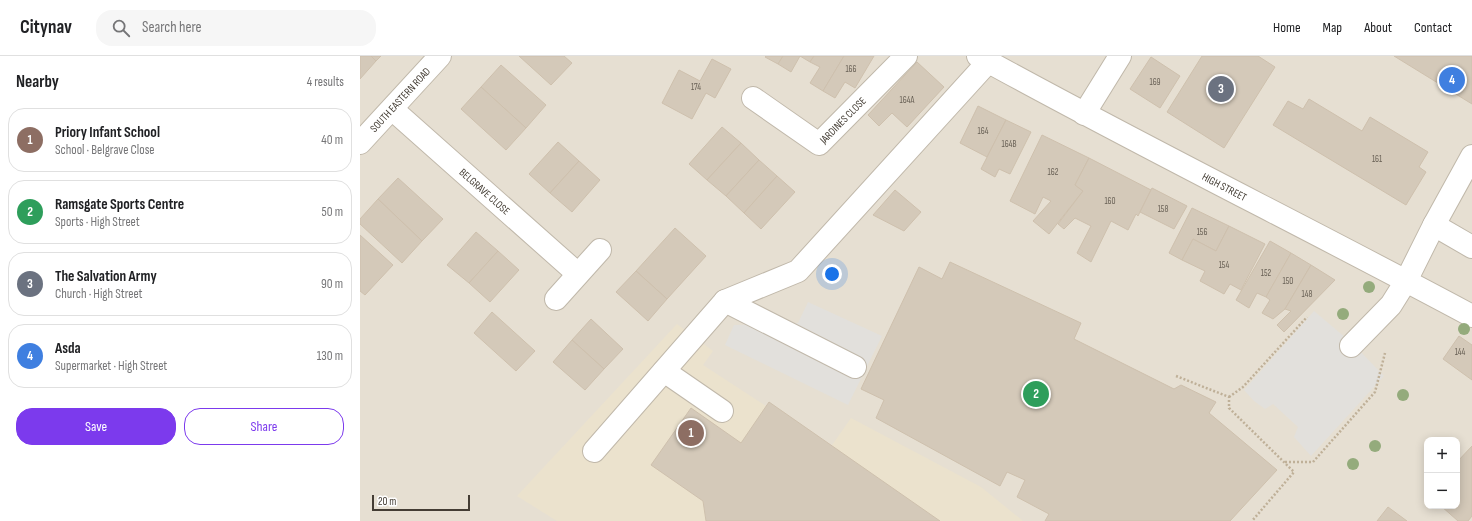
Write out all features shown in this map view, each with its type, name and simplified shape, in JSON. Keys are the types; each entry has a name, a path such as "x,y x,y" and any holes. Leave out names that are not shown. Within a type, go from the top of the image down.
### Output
{"street":[{"name":"SOUTH EASTERN ROAD","path":"360,143 440,56"},
{"name":"JARDINES CLOSE","path":"753,98 819,144 906,56"},
{"path":"1084,114 1120,56"},
{"path":"594,451 725,301 798,271 983,59"},
{"name":"HIGH STREET","path":"983,59 1084,114 1406,280 1472,316"},
{"name":"BELGRAVE CLOSE","path":"392,109 578,274"},
{"path":"1350,346 1391,305 1406,280 1472,156"},
{"path":"1434,225 1472,247"},
{"path":"556,299 600,250"},
{"path":"725,301 855,367"},
{"path":"664,371 722,411"}],"path":[{"path":"1229,397 1243,387 1307,317"},
{"path":"1285,462 1313,462 1375,392 1386,348"},
{"path":"1176,376 1229,397"},
{"path":"1229,397 1229,408 1294,472 1252,521"}],"shaded area":[{"path":"360,56 1472,56 1472,521 360,521"},
{"path":"808,302 882,336 848,405 725,345 734,325 798,323"},
{"path":"1314,311 1353,344 1384,376 1311,456 1294,437 1298,427 1273,404 1265,409 1254,401 1244,390"},
{"path":"677,324 713,351 703,365 830,448 851,418 981,487 1023,521 557,521 517,496"}],"building":[{"path":"360,56 371,56 376,61 360,79"},
{"path":"371,56 381,56 376,61"},
{"path":"519,56 564,56 572,63 551,85"},
{"path":"783,56 778,64 765,57"},
{"path":"783,56 800,56 791,72 778,64"},
{"path":"800,56 814,56 810,62"},
{"path":"814,56 844,56 823,91 810,83 820,67 810,62"},
{"path":"844,56 874,56 855,88 845,82 835,98 823,91"},
{"path":"1202,56 1258,56 1275,67 1224,148 1167,112"},
{"path":"1394,56 1472,56 1472,104"},
{"path":"1151,57 1180,76 1160,108 1130,89"},
{"path":"712,59 731,69 715,98 706,93 692,119 662,103 679,70 700,81"},
{"path":"917,62 944,87 907,127 892,113 879,126 868,115"},
{"path":"501,65 546,105 526,128 481,87"},
{"path":"481,87 526,128 506,150 461,109"},
{"path":"1309,99 1362,131 1370,117 1428,152 1419,167 1426,172 1406,205 1273,125 1288,101 1303,109"},
{"path":"978,106 1006,120 987,157 960,143"},
{"path":"1006,120 1031,132 1010,174 999,169 995,177 981,169"},
{"path":"722,127 741,143 707,180 689,164"},
{"path":"1042,135 1089,158 1075,185 1083,191 1049,234 1033,221 1051,201 1043,197 1035,214 1010,201"},
{"path":"558,142 579,161 550,193 529,174"},
{"path":"741,143 759,160 726,196 707,180"},
{"path":"1089,158 1151,190 1138,216 1136,214 1128,230 1111,221 1091,262 1077,253 1091,226 1075,218 1064,229 1058,224 1083,191 1075,185"},
{"path":"759,160 777,176 744,213 726,196"},
{"path":"579,161 600,180 572,212 550,193"},
{"path":"777,176 795,192 761,229 744,213"},
{"path":"398,178 443,219 422,241 378,199"},
{"path":"1152,188 1187,206 1174,229 1140,212"},
{"path":"895,190 921,212 904,231 873,215"},
{"path":"378,199 422,241 402,263 360,224 360,219"},
{"path":"1192,208 1229,226 1216,251 1193,239 1182,260 1169,253"},
{"path":"1229,226 1265,244 1241,290 1230,284 1224,294 1200,281 1205,271 1182,260 1193,239 1216,251"},
{"path":"675,228 706,256 667,299 636,271"},
{"path":"476,232 498,251 469,283 447,265"},
{"path":"360,235 393,265 365,295 360,291"},
{"path":"1270,241 1291,253 1266,297 1257,293 1249,308 1236,300"},
{"path":"498,251 519,270 490,302 469,283"},
{"path":"1291,253 1311,265 1285,309 1273,319 1262,313 1270,300 1266,297"},
{"path":"950,262 1081,323 1074,339 1174,389 1181,385 1216,402 1209,413 1277,470 1230,521 1045,521 1049,514 1017,497 1025,480 1007,472 1000,486 876,418 884,400 861,389 919,267 942,279"},
{"path":"1311,265 1335,280 1284,332 1277,325 1291,311 1285,309"},
{"path":"636,271 667,299 648,321 616,292"},
{"path":"492,312 535,351 516,371 474,333"},
{"path":"591,319 623,349 604,369 572,340"},
{"path":"1459,336 1472,345 1472,380 1443,359"},
{"path":"572,340 604,369 585,390 553,362"},
{"path":"769,402 940,521 706,521 703,501 651,465 691,408 741,443"},
{"path":"1472,446 1472,516 1468,521 1458,521 1444,509 1460,509 1460,459"},
{"path":"1388,507 1407,521 1377,521"}],"place":[{"name":"Asda","path":"1452,80"},
{"name":"The Salvation Army","path":"1221,89"},
{"name":"Ramsgate Sports Centre","path":"1036,394"},
{"name":"Priory Infant School","path":"691,433"}]}
